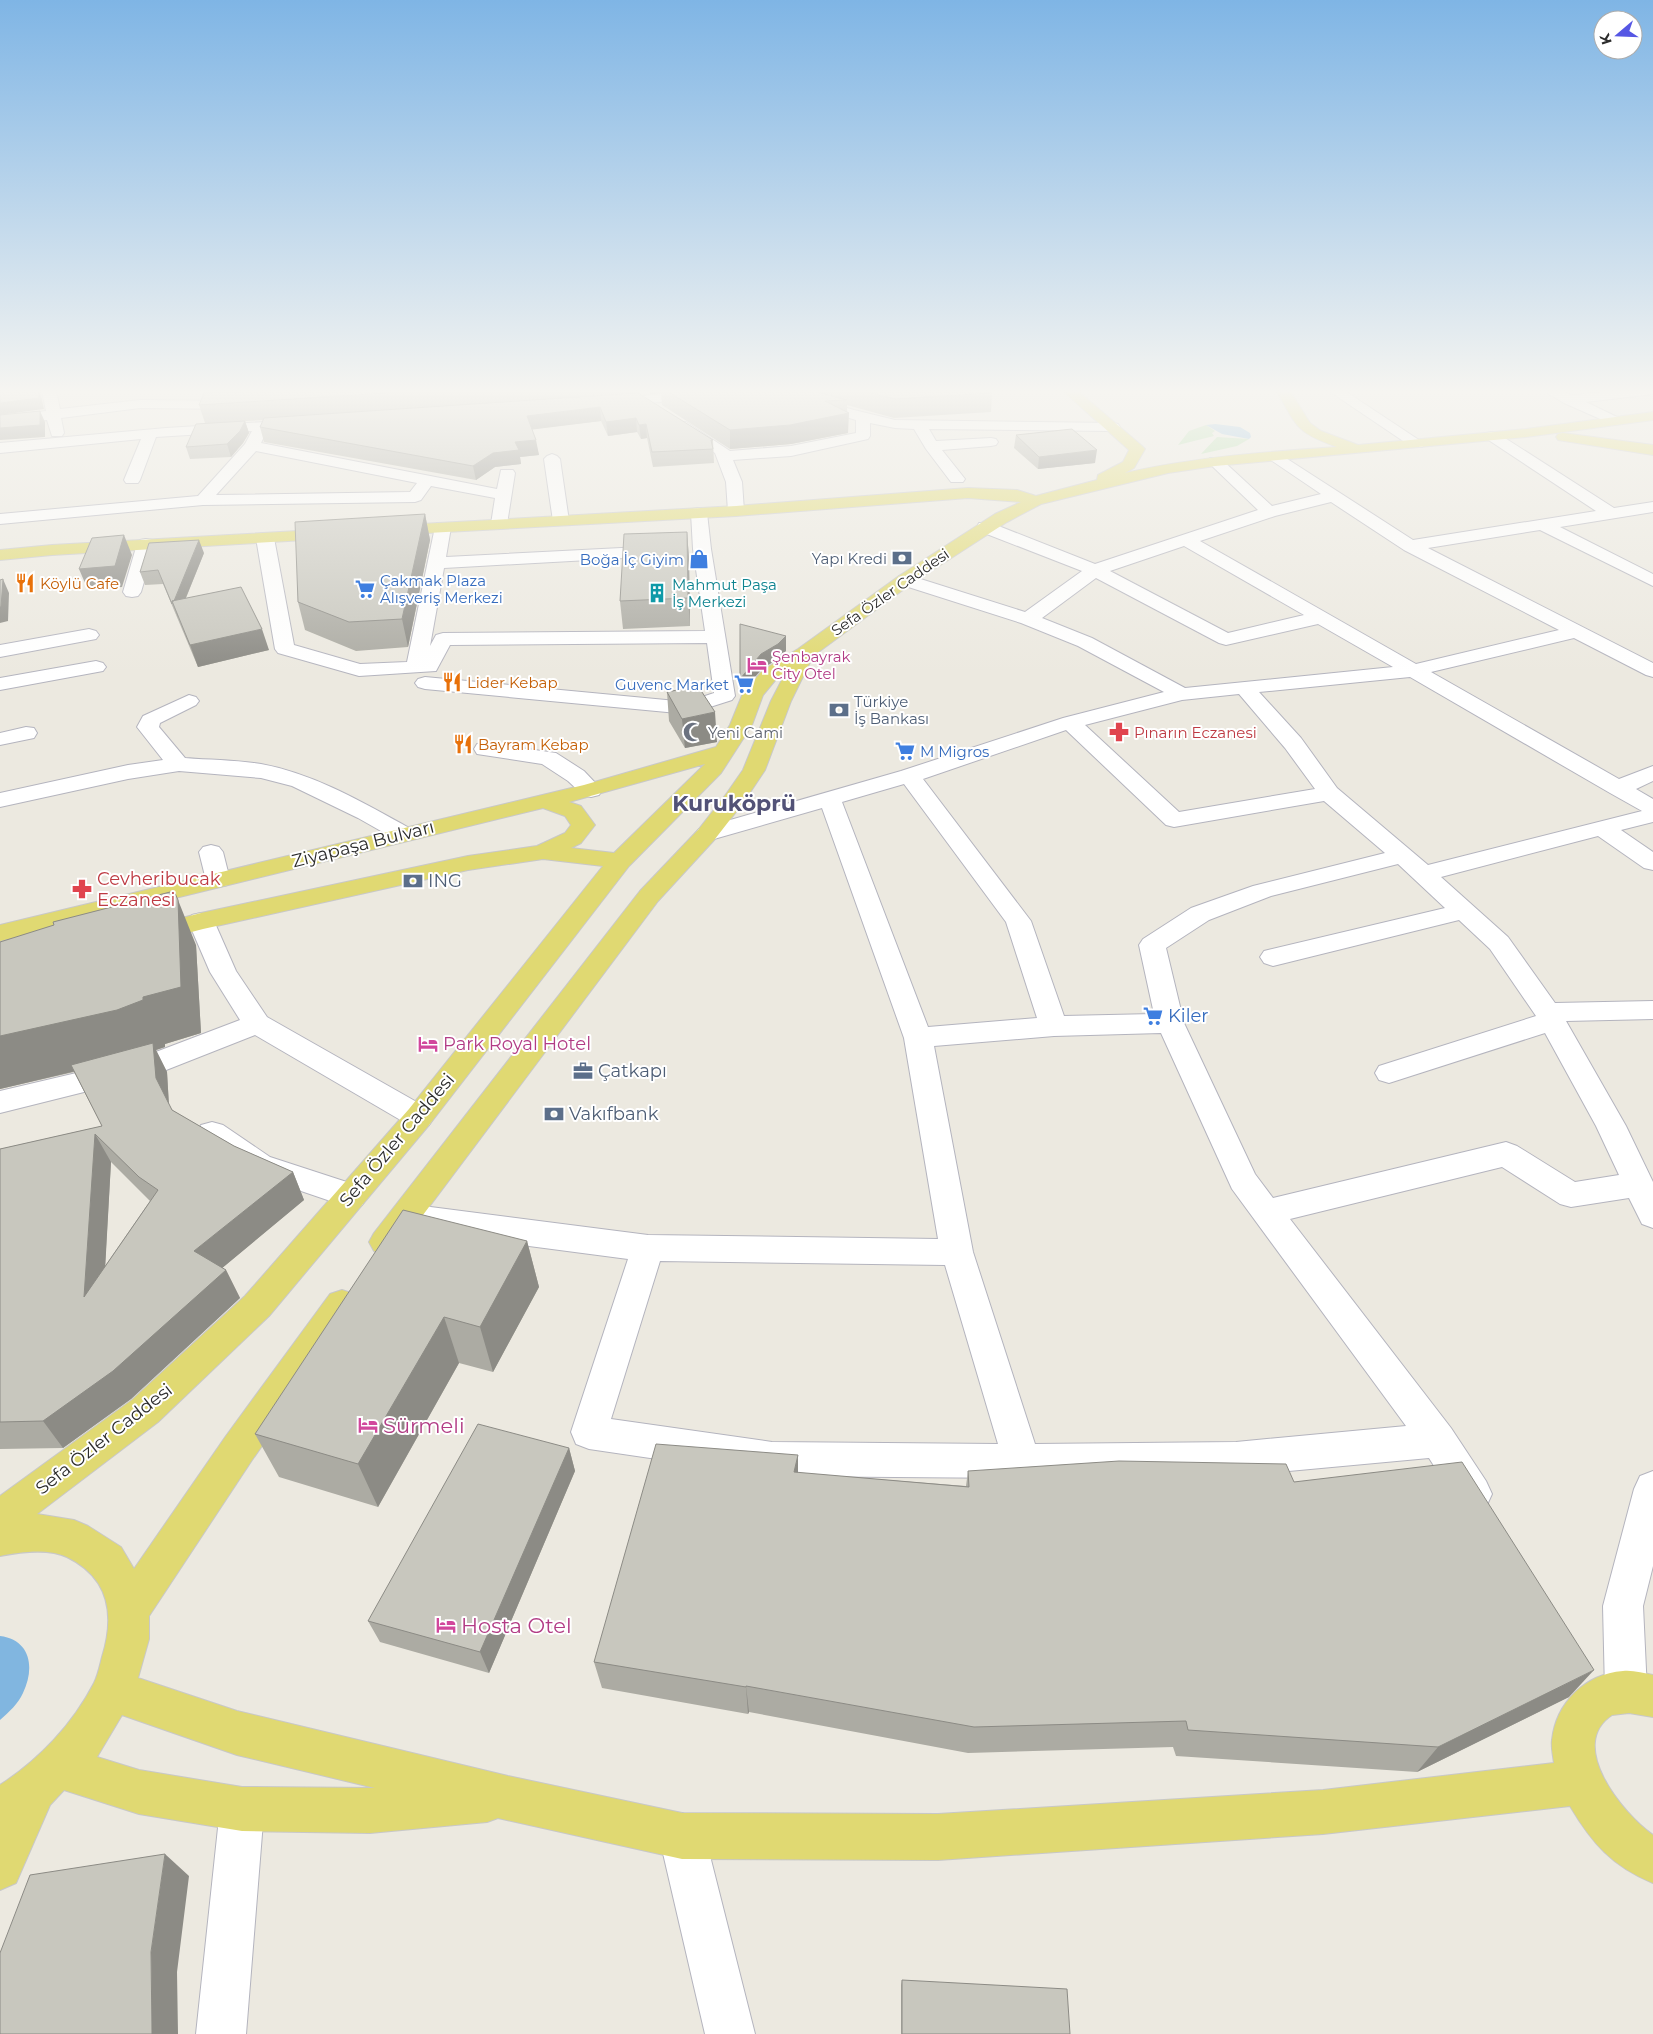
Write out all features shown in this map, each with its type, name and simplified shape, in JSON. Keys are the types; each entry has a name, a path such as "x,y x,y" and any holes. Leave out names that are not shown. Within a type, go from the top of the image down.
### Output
{"main road":[{"path":"374,531 699,513 968,494 1017,495 1035,500 1090,486"},
{"name":"Sefa Özler Caddesi","path":"0,1519 145,1412 257,1306 419,1117 620,862 714,768 741,725 753,692 770,674 806,653 905,580 985,527 1035,500"},
{"path":"0,555 146,544 354,533"},
{"name":"Sefa Özler Caddesi","path":"129,1611 239,1448 404,1216 649,896 708,834 754,770 781,701 806,653"},
{"name":"Ziyapaşa Bulvarı","path":"0,933 591,790 725,752"},
{"path":"543,852 573,838 583,825 573,811 544,801"},
{"path":"133,939 201,921 468,863 543,852 620,862"},
{"path":"0,1537 32,1532 74,1539 107,1560 126,1594 129,1611 128,1639 113,1691 81,1743 30,1789 0,1867"},
{"path":"1617,1689 1585,1709 1575,1728 1574,1754 1582,1782 1597,1811 1621,1838 1653,1860"},
{"path":"113,1691 237,1733 508,1798 682,1836 938,1837 1323,1812 1582,1782"},
{"path":"30,1789 139,1792 242,1809 370,1811 508,1798"}],"street":[{"path":"203,500 216,486"},
{"path":"0,519 203,500 415,497 422,486"},
{"path":"462,486 503,494"},
{"path":"499,524 505,486"},
{"path":"556,486 561,521"},
{"path":"734,486 736,510"},
{"path":"1241,486 1269,512"},
{"path":"1317,486 1410,546 1653,671"},
{"path":"1569,486 1610,513"},
{"path":"1028,619 1095,570 1269,512 1334,496"},
{"path":"1410,546 1653,507"},
{"path":"265,538 285,649 359,670 420,675 688,708 726,696 702,549 699,513"},
{"path":"1541,524 1650,577"},
{"path":"985,527 1095,570 1226,639 1322,617"},
{"path":"420,675 436,563 443,528"},
{"path":"1184,539 1653,808"},
{"path":"132,592 146,544"},
{"path":"436,563 702,549"},
{"path":"905,580 1028,619 1085,642 1182,694"},
{"path":"708,834 909,776 1070,722 1182,694 1412,671 1575,632"},
{"path":"0,651 89,635"},
{"path":"420,675 429,667 443,639 717,638"},
{"path":"1617,653 1653,648"},
{"path":"0,684 96,667"},
{"path":"1243,687 1293,743 1329,793 1413,865 1499,943 1550,1016 1611,1126 1653,1215"},
{"path":"179,764 165,750 148,727 150,720 189,701"},
{"path":"1070,722 1174,820 1329,793"},
{"path":"0,739 26,733"},
{"path":"485,749 548,758 576,776 591,790"},
{"path":"0,800 128,772 179,764 261,771 300,780 403,834"},
{"path":"1618,788 1653,773"},
{"path":"909,776 1018,921 1054,1026"},
{"path":"830,800 918,1038 957,1252 1022,1461"},
{"path":"1486,1514 1438,1440 1243,1180 1170,1023 1152,944 1200,914 1262,891 1413,865 1602,828 1653,815"},
{"path":"1602,828 1653,863"},
{"path":"211,852 218,880"},
{"path":"1273,957 1464,911"},
{"path":"201,921 223,972 258,1024 419,1117"},
{"path":"1389,1073 1550,1016 1653,1010"},
{"path":"918,1038 1054,1026 1170,1023"},
{"path":"0,1102 146,1067 258,1024"},
{"path":"212,1133 259,1165 351,1196"},
{"path":"1266,1212 1506,1154 1570,1195 1638,1184"},
{"path":"404,1216 648,1248 957,1252"},
{"path":"648,1248 589,1432 772,1459 1022,1461 1236,1459 1438,1440"},
{"path":"1617,1689 1623,1606 1653,1489"},
{"path":"221,2034 242,1809"},
{"path":"682,1836 730,2034"}],"water":[{"path":"0,1636 18,1643 24,1649 28,1657 29,1674 21,1697 13,1708 0,1720"}],"building":[{"name":"Çakmak Plaza Alışveriş Merkezi","path":"425,514 402,619 349,622 298,602 295,522"},
{"path":"687,532 688,598 620,601 624,534"},
{"path":"124,535 115,566 79,569 92,538"},
{"path":"199,540 172,604 158,570 140,572 149,543"},
{"path":"3,579 1,607 0,607 0,580"},
{"path":"241,587 262,629 190,645 172,601"},
{"path":"740,624 786,636 778,644 761,654 740,679"},
{"path":"698,686 715,712 682,719 667,692"},
{"path":"174,891 178,900 181,987 143,997 143,1000 117,1010 0,1036 0,942 54,925 53,922"},
{"path":"153,1043 156,1078 172,1110 234,1146 293,1172 194,1251 226,1270 113,1371 43,1421 0,1422 0,1149 102,1126 71,1065","holes":["95,1134 139,1177 158,1190 84,1297"]},
{"path":"403,1210 527,1241 480,1327 444,1317 358,1464 255,1434"},
{"path":"478,1424 569,1448 480,1652 368,1621"},
{"path":"656,1444 798,1455 794,1472 969,1487 968,1471 1119,1461 1286,1464 1294,1482 1462,1462 1594,1670 1438,1747 1188,1730 1186,1721 974,1727 746,1686 594,1662"},
{"path":"165,1854 151,1952 152,2034 0,2034 0,1953 30,1875"},
{"path":"902,1980 1067,1989 1070,2034 902,2034"}],"place":[{"name":"Yapı Kredi","path":"902,558"},
{"name":"Boğa İç Giyim","path":"699,559"},
{"name":"Köylü Cafe","path":"25,583"},
{"name":"Çakmak Plaza Alışveriş Merkezi","path":"365,589"},
{"name":"Mahmut Paşa İş Merkezi","path":"657,593"},
{"name":"Şenbayrak City Otel","path":"757,665"},
{"name":"Lider Kebap","path":"452,682"},
{"name":"Guvenc Market","path":"744,684"},
{"name":"Türkiye İş Bankası","path":"839,710"},
{"name":"Yeni Cami","path":"693,732"},
{"name":"Pınarın Eczanesi","path":"1119,732"},
{"name":"Bayram Kebap","path":"463,744"},
{"name":"M Migros","path":"905,751"},
{"name":"ING","path":"413,881"},
{"name":"Cevheribucak Eczanesi","path":"82,889"},
{"name":"Kiler","path":"1153,1016"},
{"name":"Park Royal Hotel","path":"428,1044"},
{"name":"Çatkapı","path":"583,1071"},
{"name":"Vakıfbank","path":"554,1114"},
{"name":"Sürmeli","path":"368,1425"},
{"name":"Hosta Otel","path":"446,1625"}],"district":[{"name":"Kuruköprü","path":"734,803"}]}
